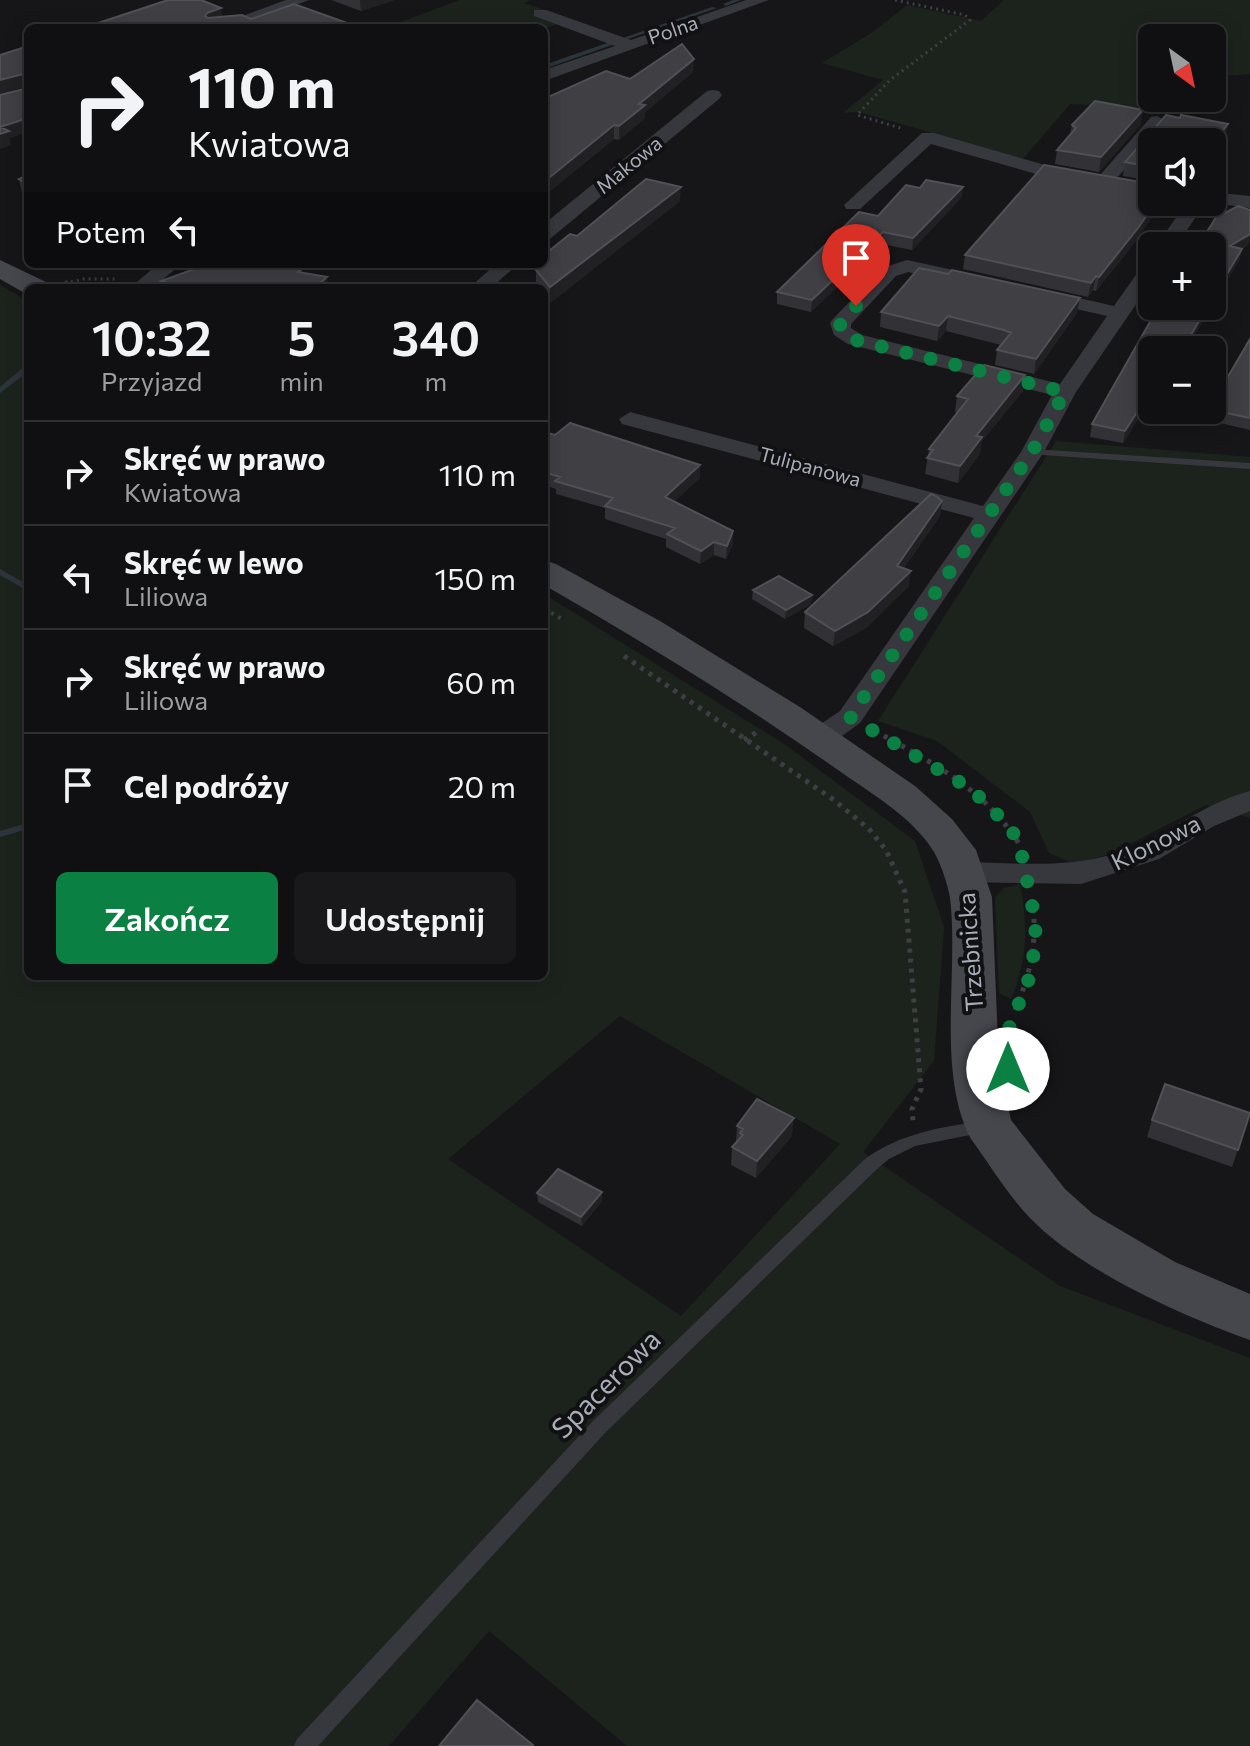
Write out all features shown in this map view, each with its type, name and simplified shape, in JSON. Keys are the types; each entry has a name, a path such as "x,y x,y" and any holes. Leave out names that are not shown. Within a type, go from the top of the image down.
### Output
{"street":[{"path":"230,24 301,0"},
{"name":"Polna","path":"548,75 761,0"},
{"name":"Polna","path":"540,13 629,45"},
{"name":"Makowa","path":"548,231 713,95"},
{"path":"1104,181 1157,121"},
{"path":"853,205 928,137 1050,172 1138,187"},
{"path":"1226,199 1250,202"},
{"path":"1065,392 855,340 841,331 840,323 889,272 907,266 1119,313"},
{"path":"0,268 39,284"},
{"path":"145,284 166,268"},
{"path":"484,284 503,268"},
{"path":"834,727 989,515 1032,452 1065,392 1138,286"},
{"name":"Tulipanowa","path":"630,419 989,515"},
{"name":"Trzebnicka","path":"548,573 689,653 834,727 921,813 955,850 974,916 976,1067 988,1126 1047,1203 1075,1228 1157,1277 1250,1318"},
{"name":"Klonowa","path":"963,872 1081,874 1149,852 1204,819 1246,804"}],"lane":[{"path":"1032,452 1250,466"},
{"name":"Spacerowa","path":"304,1746 599,1427 871,1164 888,1149 907,1141 988,1126"}],"path":[{"path":"895,0 965,15 970,20 885,83 859,108 857,115 928,137"},
{"path":"64,284 101,278 132,284"},
{"path":"548,611 571,624"},
{"path":"621,653 834,800 865,824 895,861 905,892 921,1089 912,1109 915,1125"},
{"path":"834,727 971,789 1010,827 1020,846 1036,924 1032,971 1010,1023"}],"shaded area":[{"path":"460,0 531,0 524,3 572,19 548,28 548,24 395,24"},
{"path":"1004,0 1250,0 1250,74 1226,76 1226,24 1138,24 1138,107 1070,104 1023,159 859,112 843,113 883,80 822,63 873,32 907,5 981,21"},
{"path":"0,285 24,299 24,980 548,980 548,597 787,746 915,841 944,927 934,1061 863,1152 1060,1286 1250,1358 1250,1746 627,1746 489,1631 389,1746 0,1746","holes":["620,1016 840,1144 681,1316 448,1159"]},
{"path":"1056,441 1250,457 1250,818 1206,805 1114,852 1077,865 1049,853 1030,812 937,741 878,721"},
{"path":"1020,884 1025,942 1021,970 1011,999 999,993 995,897 1004,888"}],"building":[{"path":"168,0 201,0 221,8 207,13 205,16 208,18 242,15 251,19 294,4 350,24 95,24"},
{"path":"682,44 694,59 639,104 645,105 619,126 614,125 548,179 548,97 606,71 630,79"},
{"path":"24,47 24,74 0,80 0,55"},
{"path":"24,89 24,119 0,127 0,95"},
{"path":"1095,101 1141,112 1101,157 1057,150 1076,128 1072,125"},
{"path":"1166,115 1228,124 1225,128 1155,128"},
{"path":"1138,147 1138,164 1125,162"},
{"path":"1044,165 1138,182 1138,216 1146,216 1091,283 965,255"},
{"path":"646,179 681,187 550,287 535,269 548,268 548,252 570,234 577,236"},
{"path":"926,180 963,187 913,238 883,232 812,300 777,292 859,212 878,216 906,185 920,188"},
{"path":"1238,206 1250,210 1250,234 1230,246 1242,249 1226,276 1226,232 1207,232 1217,216 1226,216 1226,212"},
{"path":"197,268 304,268 298,272 327,277 319,284 172,284 161,281"},
{"path":"919,268 948,274 952,270 1080,298 1036,359 997,350 1011,333 1004,330 948,316 939,326 881,312"},
{"path":"1151,320 1200,320 1190,336 1142,336"},
{"path":"1250,339 1250,418 1226,413 1226,380"},
{"path":"1138,343 1138,411 1125,431 1092,424"},
{"path":"984,365 1025,375 976,436 982,437 960,466 927,458 933,450 929,449 968,399 957,396"},
{"path":"570,423 700,465 665,497 733,531 727,546 714,542 701,551 667,534 675,528 605,506 613,498 555,481 560,477 548,473 548,433 555,435"},
{"path":"931,494 942,501 897,566 911,571 868,612 835,631 805,612"},
{"path":"779,576 812,595 786,610 753,590"},
{"path":"1165,1084 1250,1113 1238,1150 1152,1120"},
{"path":"757,1099 794,1118 757,1161 732,1147 743,1135 740,1133 743,1129 737,1126"},
{"path":"558,1169 602,1192 581,1217 537,1193"},
{"path":"477,1700 533,1745 439,1746"}],"waterway":[{"path":"726,4 738,0"},
{"path":"626,38 714,8"},
{"path":"548,66 610,44"},
{"path":"0,391 24,371"},
{"path":"0,572 24,586"},
{"path":"0,834 24,827"}],"route":[{"path":"856,306 840,323 841,331 855,340 1065,392 1032,452 850,717 971,789 1010,827 1020,846 1036,924 1032,971 1006,1036 1008,1069"}]}
